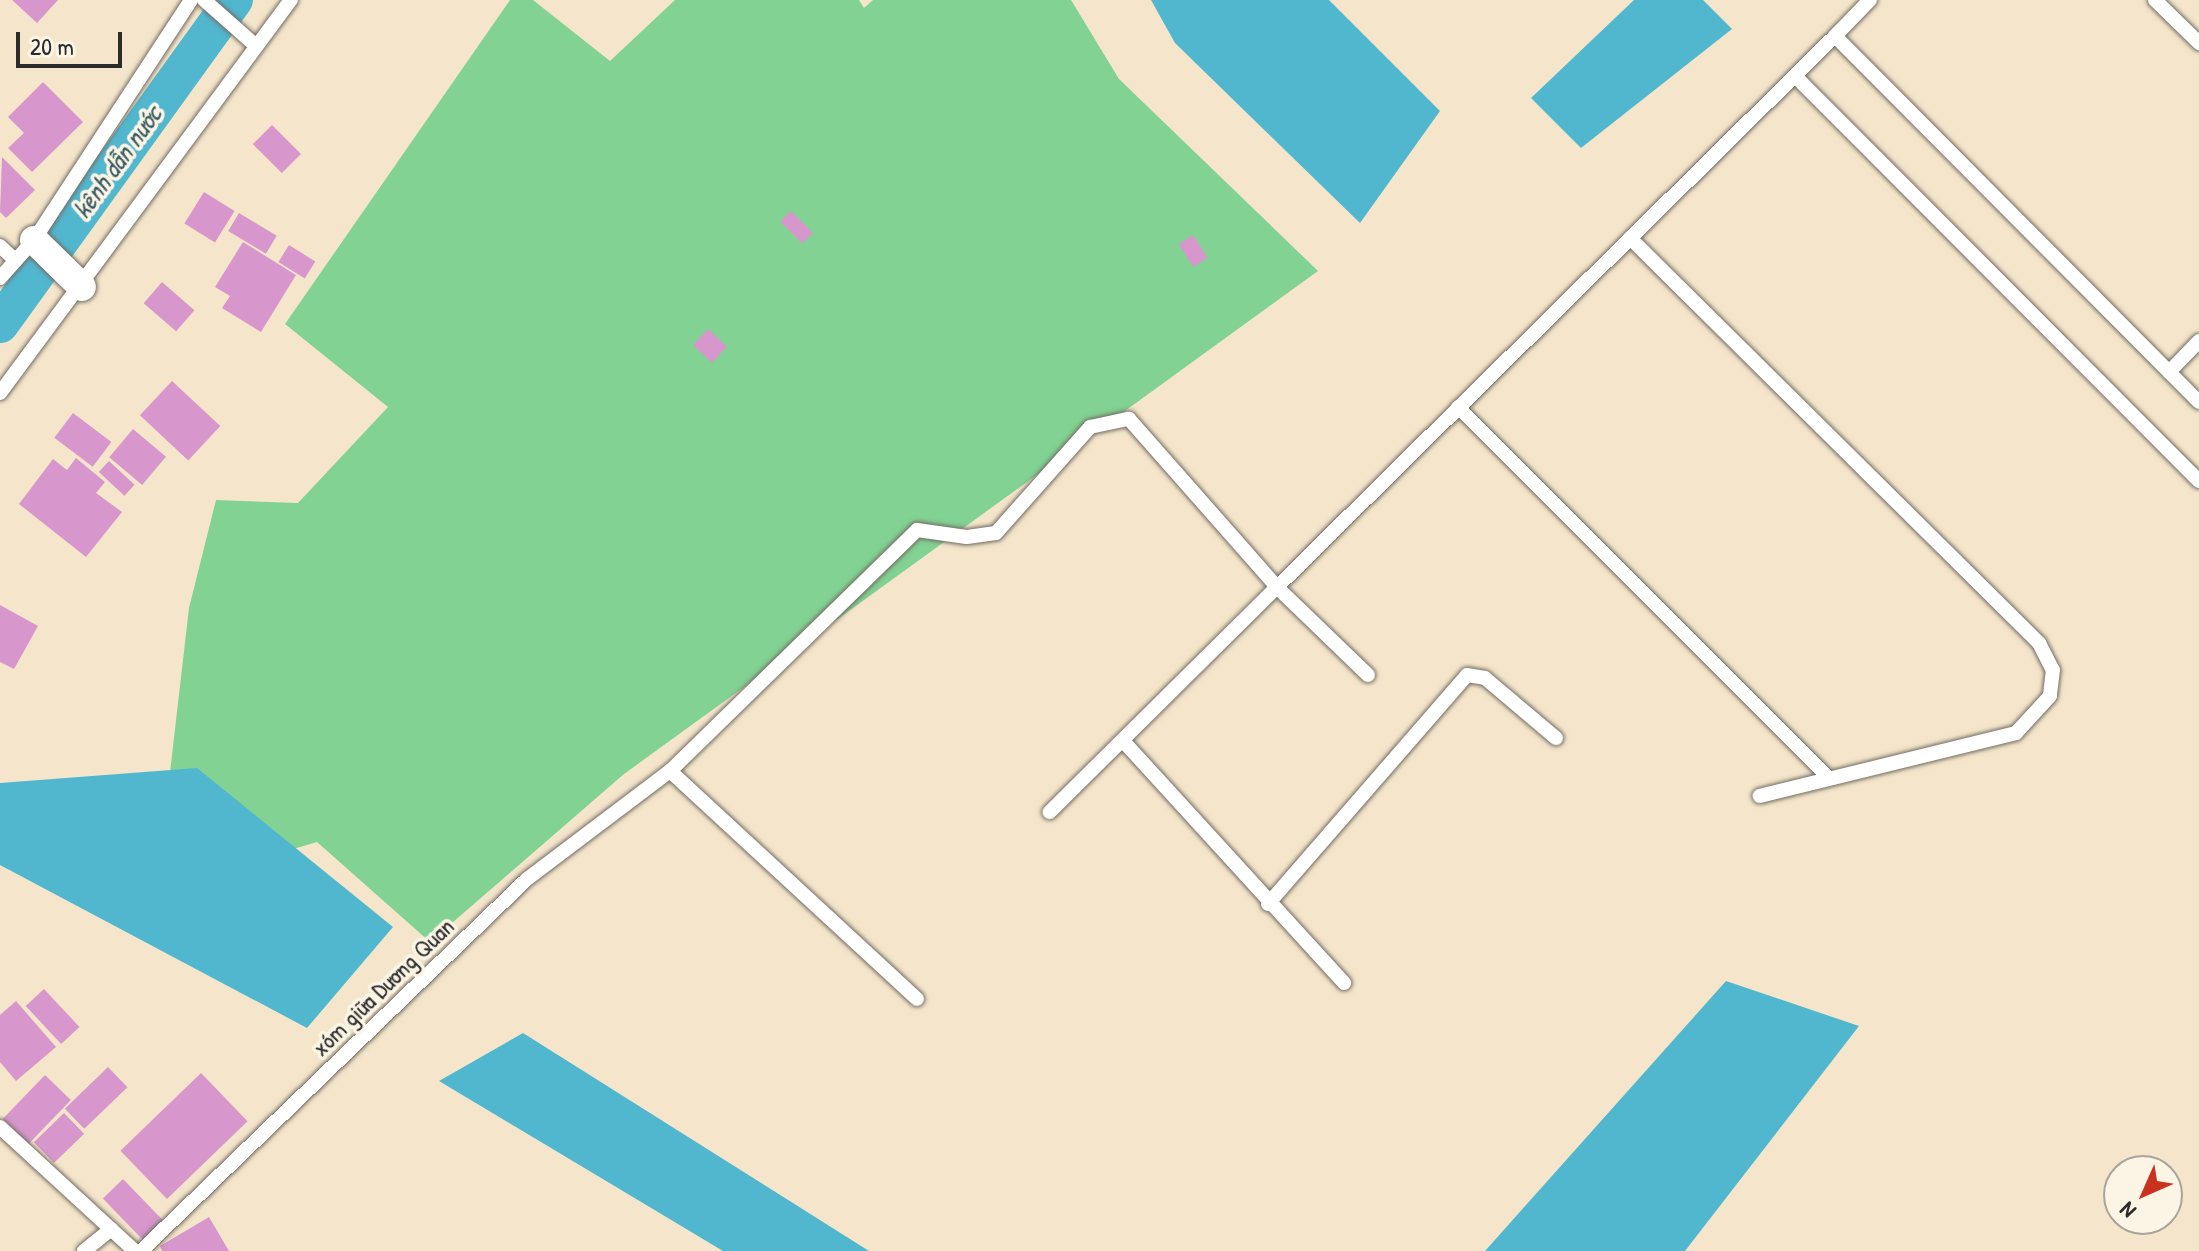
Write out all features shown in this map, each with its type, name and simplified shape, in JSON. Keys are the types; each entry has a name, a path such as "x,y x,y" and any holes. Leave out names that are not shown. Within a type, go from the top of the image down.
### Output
{"street":[{"path":"24,250 82,287"}],"lane":[{"path":"0,278 24,250 200,0 256,46"},
{"path":"0,393 82,287 291,0"},
{"path":"1050,812 1125,743 1277,587 1870,0"},
{"path":"2155,0 2199,43"},
{"path":"1835,36 2199,402"},
{"path":"1795,76 2199,481"},
{"path":"1630,238 2039,643 2053,670 2050,696 2016,733 1760,796"},
{"path":"0,246 24,250"},
{"path":"2169,372 2199,341"},
{"path":"1458,407 1829,778"},
{"name":"xóm giữa Dương Quan","path":"141,1251 527,879 670,771 917,530 967,537 996,533 1090,427 1115,416 1144,428 1277,587"},
{"path":"1277,587 1368,675"},
{"path":"1268,904 1467,675 1485,678 1556,738"},
{"path":"1125,743 1268,904 1344,983"},
{"path":"670,771 917,999"},
{"path":"0,1127 135,1251"},
{"path":"84,1251 111,1229"}],"green space":[{"path":"510,0 533,0 610,61 675,0 859,0 864,8 873,0 1071,0 1119,79 1318,271 624,774 430,942 317,842 249,862 166,807 189,608 216,500 298,503 388,407 285,324"}],"water":[{"path":"1151,0 1329,0 1440,111 1360,223 1175,43"},
{"path":"1634,0 1703,0 1732,29 1581,148 1531,98"},
{"path":"197,768 393,927 307,1028 0,865 0,783"},
{"path":"1726,981 1859,1026 1685,1251 1485,1251"},
{"path":"523,1033 869,1251 723,1251 439,1081"}],"building":[{"path":"12,0 58,0 37,23"},
{"path":"43,82 83,122 32,172 8,148 24,133 8,117"},
{"path":"272,125 301,154 282,173 253,144"},
{"path":"2,157 35,190 6,218 0,212"},
{"path":"204,192 235,211 215,242 184,223"},
{"path":"791,211 813,233 802,244 780,222"},
{"path":"239,213 277,236 266,254 228,231"},
{"path":"1193,235 1208,258 1193,267 1179,244"},
{"path":"243,242 296,275 261,332 222,308 230,296 215,287"},
{"path":"289,245 315,261 305,278 278,262"},
{"path":"162,282 194,310 176,331 144,303"},
{"path":"708,329 727,347 712,363 693,345"},
{"path":"172,381 220,426 188,460 140,415"},
{"path":"73,413 111,442 93,467 54,438"},
{"path":"133,429 166,457 142,485 109,457"},
{"path":"76,458 105,482 96,493 122,512 86,557 19,504 53,459 67,470"},
{"path":"109,461 135,485 124,496 99,472"},
{"path":"0,605 38,626 14,669 0,662"},
{"path":"44,989 79,1027 61,1044 26,1006"},
{"path":"16,1001 56,1047 16,1081 0,1062 0,1015"},
{"path":"108,1067 127,1087 84,1129 65,1109"},
{"path":"201,1073 248,1121 167,1199 120,1151"},
{"path":"45,1075 71,1100 29,1144 3,1119"},
{"path":"64,1113 84,1134 54,1163 34,1142"},
{"path":"123,1179 163,1220 142,1239 103,1198"},
{"path":"209,1217 229,1251 162,1251 160,1246"}],"waterway":[{"name":"kênh dẫn nước","path":"0,324 234,0"}]}
